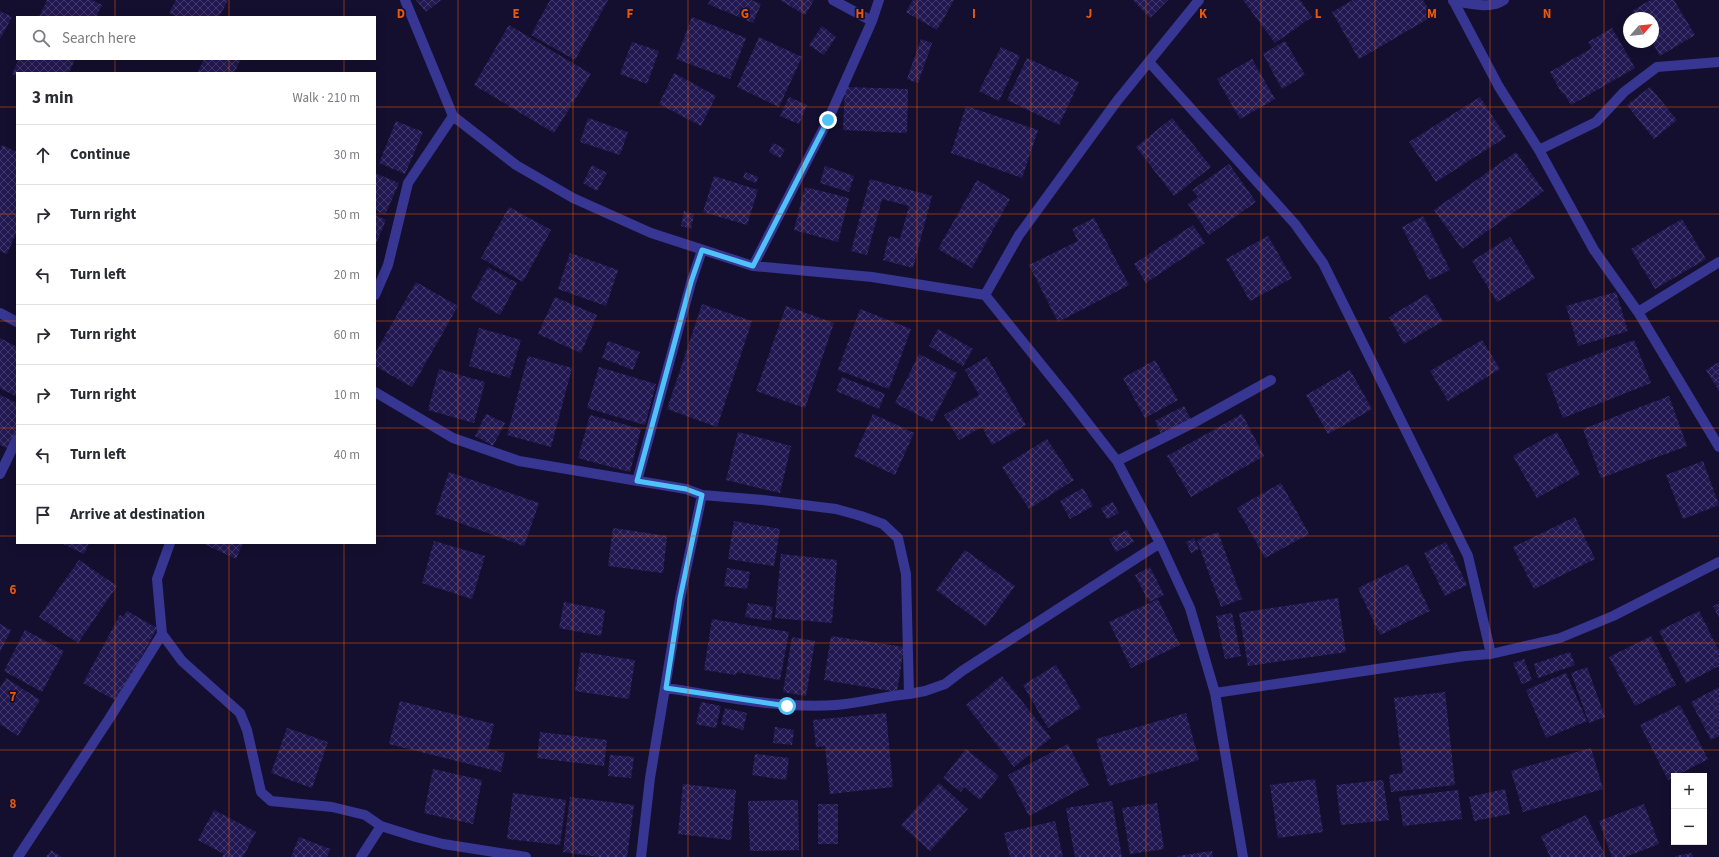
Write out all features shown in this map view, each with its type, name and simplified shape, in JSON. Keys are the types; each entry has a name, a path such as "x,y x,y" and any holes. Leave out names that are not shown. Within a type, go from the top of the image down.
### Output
{"street":[{"path":"404,0 453,116 516,165 573,198 651,233 753,266 872,277 985,295 1070,399 1117,462 1160,542 1190,608 1215,693 1244,857"},
{"path":"833,0 872,20"},
{"path":"753,266 828,120 872,20 879,0"},
{"path":"985,295 1019,235 1117,101 1199,0"},
{"path":"1453,0 1482,5 1498,4 1504,0"},
{"path":"1453,0 1499,87 1538,150 1594,250 1638,312 1719,447"},
{"path":"1149,62 1295,224 1322,263 1468,556 1491,654"},
{"path":"1538,150 1596,122 1624,92 1657,67 1719,62"},
{"path":"376,293 388,265 408,183 453,116"},
{"path":"637,481 691,282 702,250"},
{"path":"1638,312 1719,262"},
{"path":"0,313 16,321"},
{"path":"1117,462 1195,422 1271,380"},
{"path":"376,393 453,438 519,462 686,489 702,495 763,500 836,510 862,516 884,524 898,538 906,574 909,694"},
{"path":"0,474 16,441"},
{"path":"641,857 650,778 680,598 702,495"},
{"path":"666,688 787,706 837,705 890,695 909,694 945,684 962,671 1160,542"},
{"path":"170,544 157,579 162,634 182,661 240,713 247,730 261,792 270,801 332,807 365,815 381,826 416,838 443,844 526,857"},
{"path":"1215,693 1465,656 1491,654 1560,638 1613,616 1719,562"},
{"path":"18,857 109,719 162,634"},
{"path":"361,857 381,826"}],"building":[{"path":"47,0 92,0 102,5 96,16 39,16"},
{"path":"176,0 228,0 220,16 176,16 169,13"},
{"path":"416,0 441,0 426,12"},
{"path":"550,0 608,0 575,60 531,35"},
{"path":"710,0 751,0 761,4 753,23 708,4"},
{"path":"780,0 814,0 805,15"},
{"path":"913,0 954,0 937,30 906,12"},
{"path":"1133,0 1168,0 1150,18"},
{"path":"1243,0 1300,0 1312,17 1275,43"},
{"path":"1353,0 1423,0 1433,16 1359,59 1332,12"},
{"path":"1650,0 1674,0 1695,35 1660,56 1655,48 1659,48 1659,12 1632,11"},
{"path":"0,11 12,17 0,39"},
{"path":"692,17 746,38 730,79 676,59"},
{"path":"509,25 591,74 554,133 474,85"},
{"path":"822,26 836,37 824,55 809,45"},
{"path":"1612,28 1635,68 1571,105 1563,92 1562,94 1550,72 1592,48 1588,42"},
{"path":"759,37 802,57 779,107 737,87"},
{"path":"921,39 932,43 918,83 907,79"},
{"path":"1285,41 1305,75 1282,89 1263,54"},
{"path":"632,42 659,51 647,84 620,74"},
{"path":"1001,47 1020,56 999,101 979,91"},
{"path":"1027,58 1079,82 1059,125 1007,100"},
{"path":"1252,59 1275,99 1240,119 1217,79"},
{"path":"19,60 75,60 69,72 16,72 16,76 12,74"},
{"path":"204,60 240,60 234,72 198,72"},
{"path":"674,73 716,96 701,126 659,104"},
{"path":"845,87 908,89 907,133 843,130"},
{"path":"1650,87 1677,120 1654,139 1627,105"},
{"path":"789,97 807,105 799,124 780,116"},
{"path":"1480,97 1506,137 1436,182 1409,142"},
{"path":"966,106 1038,130 1022,178 951,153"},
{"path":"588,118 628,132 620,155 580,142"},
{"path":"1172,118 1211,167 1174,196 1136,147"},
{"path":"396,121 423,132 405,174 379,163"},
{"path":"773,143 785,149 780,158 769,152"},
{"path":"2,145 16,152 16,233 7,254 0,251 0,150"},
{"path":"1516,152 1544,191 1462,249 1434,210"},
{"path":"1229,164 1256,202 1209,235 1188,204 1198,197 1192,190"},
{"path":"592,165 607,173 597,191 583,183"},
{"path":"825,166 854,176 849,192 820,183"},
{"path":"745,172 758,177 756,183 743,178"},
{"path":"376,173 399,183 385,215 376,210"},
{"path":"714,176 758,190 747,225 703,212"},
{"path":"870,179 932,196 913,268 883,260 889,236 900,239 909,206 882,199 867,255 851,251"},
{"path":"977,180 1010,199 972,268 938,249"},
{"path":"805,187 849,198 838,242 794,230"},
{"path":"509,207 551,230 523,282 481,258"},
{"path":"684,211 694,214 691,229 681,226"},
{"path":"376,215 386,220 376,244"},
{"path":"1423,216 1450,270 1429,280 1402,227"},
{"path":"1094,218 1129,285 1058,322 1029,265 1078,241 1072,229"},
{"path":"1682,219 1706,259 1655,289 1631,249"},
{"path":"1193,225 1205,243 1146,283 1134,264"},
{"path":"1268,236 1292,278 1250,301 1226,259"},
{"path":"1510,237 1535,278 1497,302 1472,261"},
{"path":"570,253 618,270 606,306 558,289"},
{"path":"488,267 517,283 500,315 471,298"},
{"path":"416,282 458,306 412,387 376,367 376,351"},
{"path":"1616,292 1628,331 1578,346 1566,306"},
{"path":"1427,294 1443,321 1404,344 1389,317"},
{"path":"555,297 597,315 581,353 538,334"},
{"path":"702,304 752,321 717,427 667,409"},
{"path":"786,306 834,323 805,408 756,391"},
{"path":"860,309 911,329 889,389 838,370"},
{"path":"479,328 521,340 510,378 469,366"},
{"path":"938,329 973,349 963,366 929,346"},
{"path":"0,338 16,346 16,396 0,388"},
{"path":"1482,340 1500,369 1448,401 1430,371"},
{"path":"1634,340 1651,383 1563,418 1546,374"},
{"path":"608,341 640,352 633,370 602,358"},
{"path":"919,354 957,373 932,422 895,403"},
{"path":"528,356 572,368 551,447 507,435"},
{"path":"987,357 1026,425 992,445 982,427 959,440 944,415 979,395 965,370"},
{"path":"1155,360 1178,400 1145,418 1123,378"},
{"path":"1719,362 1719,391 1706,370"},
{"path":"599,367 656,384 645,425 587,408"},
{"path":"439,369 485,382 474,423 428,410"},
{"path":"1350,370 1372,409 1328,434 1306,395"},
{"path":"842,377 885,394 879,409 836,391"},
{"path":"0,395 16,403 16,434 9,449 0,445"},
{"path":"1669,396 1687,446 1601,478 1583,429"},
{"path":"1184,406 1192,422 1162,436 1155,421"},
{"path":"486,414 505,423 493,446 475,436"},
{"path":"873,414 914,433 895,475 854,456"},
{"path":"1242,414 1264,456 1191,497 1167,456"},
{"path":"590,415 641,429 630,472 578,458"},
{"path":"738,432 791,446 780,493 726,480"},
{"path":"1557,432 1580,474 1537,498 1513,456"},
{"path":"1047,439 1074,480 1029,509 1002,467"},
{"path":"1703,461 1719,505 1683,519 1666,475"},
{"path":"449,472 539,503 524,546 435,514"},
{"path":"1281,483 1309,534 1265,558 1237,508"},
{"path":"1083,488 1093,506 1070,519 1060,501"},
{"path":"1113,502 1119,513 1107,519 1101,508"},
{"path":"1575,517 1595,559 1534,589 1513,547"},
{"path":"734,521 780,529 774,566 728,559"},
{"path":"613,528 667,536 663,573 608,566"},
{"path":"1127,530 1134,542 1116,552 1109,539"},
{"path":"1218,532 1242,599 1221,607 1197,540"},
{"path":"1194,538 1199,549 1191,553 1186,542"},
{"path":"434,541 485,556 472,599 422,583"},
{"path":"1446,542 1467,585 1445,596 1424,553"},
{"path":"63,544 89,544 84,554"},
{"path":"204,544 243,544 236,559"},
{"path":"965,550 1015,586 986,626 936,590"},
{"path":"781,554 837,560 832,623 775,618"},
{"path":"79,560 117,586 78,643 39,617"},
{"path":"1408,564 1430,611 1380,635 1358,588"},
{"path":"1150,567 1164,595 1149,602 1135,575"},
{"path":"727,568 750,572 747,589 724,586"},
{"path":"1338,598 1346,652 1248,666 1239,613"},
{"path":"1158,599 1180,645 1131,668 1109,622"},
{"path":"564,602 605,610 601,636 559,628"},
{"path":"748,603 773,607 771,621 745,617"},
{"path":"1719,603 1719,618 1713,606"},
{"path":"127,611 157,628 117,701 83,683 120,615 123,617"},
{"path":"1699,611 1719,651 1719,666 1686,683 1659,631"},
{"path":"1232,613 1241,656 1225,659 1216,616"},
{"path":"712,619 789,632 780,680 737,672 736,675 704,670"},
{"path":"0,624 11,630 0,652"},
{"path":"25,630 64,651 42,692 4,671"},
{"path":"831,636 904,647 897,692 824,680"},
{"path":"1651,636 1676,685 1635,706 1609,657"},
{"path":"792,637 815,641 806,696 783,692"},
{"path":"581,652 635,660 629,699 575,691"},
{"path":"1570,652 1575,665 1538,678 1534,664"},
{"path":"1524,659 1532,680 1522,684 1513,663"},
{"path":"1056,665 1081,708 1048,728 1023,685"},
{"path":"1587,667 1605,717 1589,723 1571,673"},
{"path":"1566,673 1587,721 1546,738 1526,690"},
{"path":"1002,676 1051,738 1014,767 966,705"},
{"path":"6,678 40,700 18,736 0,724 0,688"},
{"path":"1719,687 1719,736 1711,740 1691,702"},
{"path":"1445,692 1455,785 1391,792 1389,775 1403,773 1394,698"},
{"path":"400,701 494,724 488,749 505,753 501,772 389,744"},
{"path":"701,702 721,706 716,728 696,724"},
{"path":"1680,705 1708,759 1681,773 1671,773 1671,778 1668,780 1640,725"},
{"path":"725,708 747,713 743,730 721,724"},
{"path":"886,713 893,787 830,794 825,746 816,747 813,720"},
{"path":"1186,713 1199,760 1109,786 1096,739"},
{"path":"775,727 794,730 792,745 773,743"},
{"path":"287,728 328,742 312,788 271,773"},
{"path":"540,732 607,740 604,766 537,758"},
{"path":"1068,744 1089,785 1029,816 1008,775"},
{"path":"1591,748 1603,789 1523,812 1511,771"},
{"path":"966,749 999,776 980,800 964,787 961,792 943,778"},
{"path":"755,754 789,758 786,780 752,775"},
{"path":"610,755 634,757 631,778 608,776"},
{"path":"433,769 482,780 473,824 424,813"},
{"path":"1315,779 1323,832 1278,838 1270,785"},
{"path":"1383,780 1389,820 1341,825 1336,785"},
{"path":"939,783 968,809 930,851 901,825"},
{"path":"683,784 736,790 731,840 678,834"},
{"path":"1505,789 1510,814 1474,821 1469,797"},
{"path":"1458,790 1462,819 1403,826 1399,797"},
{"path":"513,793 566,800 560,845 507,839"},
{"path":"570,797 634,805 627,857 599,857 563,852"},
{"path":"798,800 799,850 750,851 748,801"},
{"path":"1112,801 1122,857 1075,857 1066,808"},
{"path":"1157,803 1164,849 1130,854 1122,808"},
{"path":"818,804 838,804 838,844 818,844"},
{"path":"1644,804 1659,844 1625,857 1612,857 1599,821"},
{"path":"214,810 256,832 243,857 222,857 224,854 198,840"},
{"path":"1586,815 1606,857 1550,857 1541,836"},
{"path":"1055,821 1063,857 1010,857 1004,833"},
{"path":"299,837 330,849 327,857 291,857"},
{"path":"51,850 62,857 46,857"},
{"path":"1212,851 1213,857 1177,857 1177,856"},
{"path":"1692,853 1693,857 1675,857 1675,856"}],"route":[{"path":"787,706 666,688 680,598 702,495 686,489 637,481 691,282 702,250 753,266 828,120"}]}
